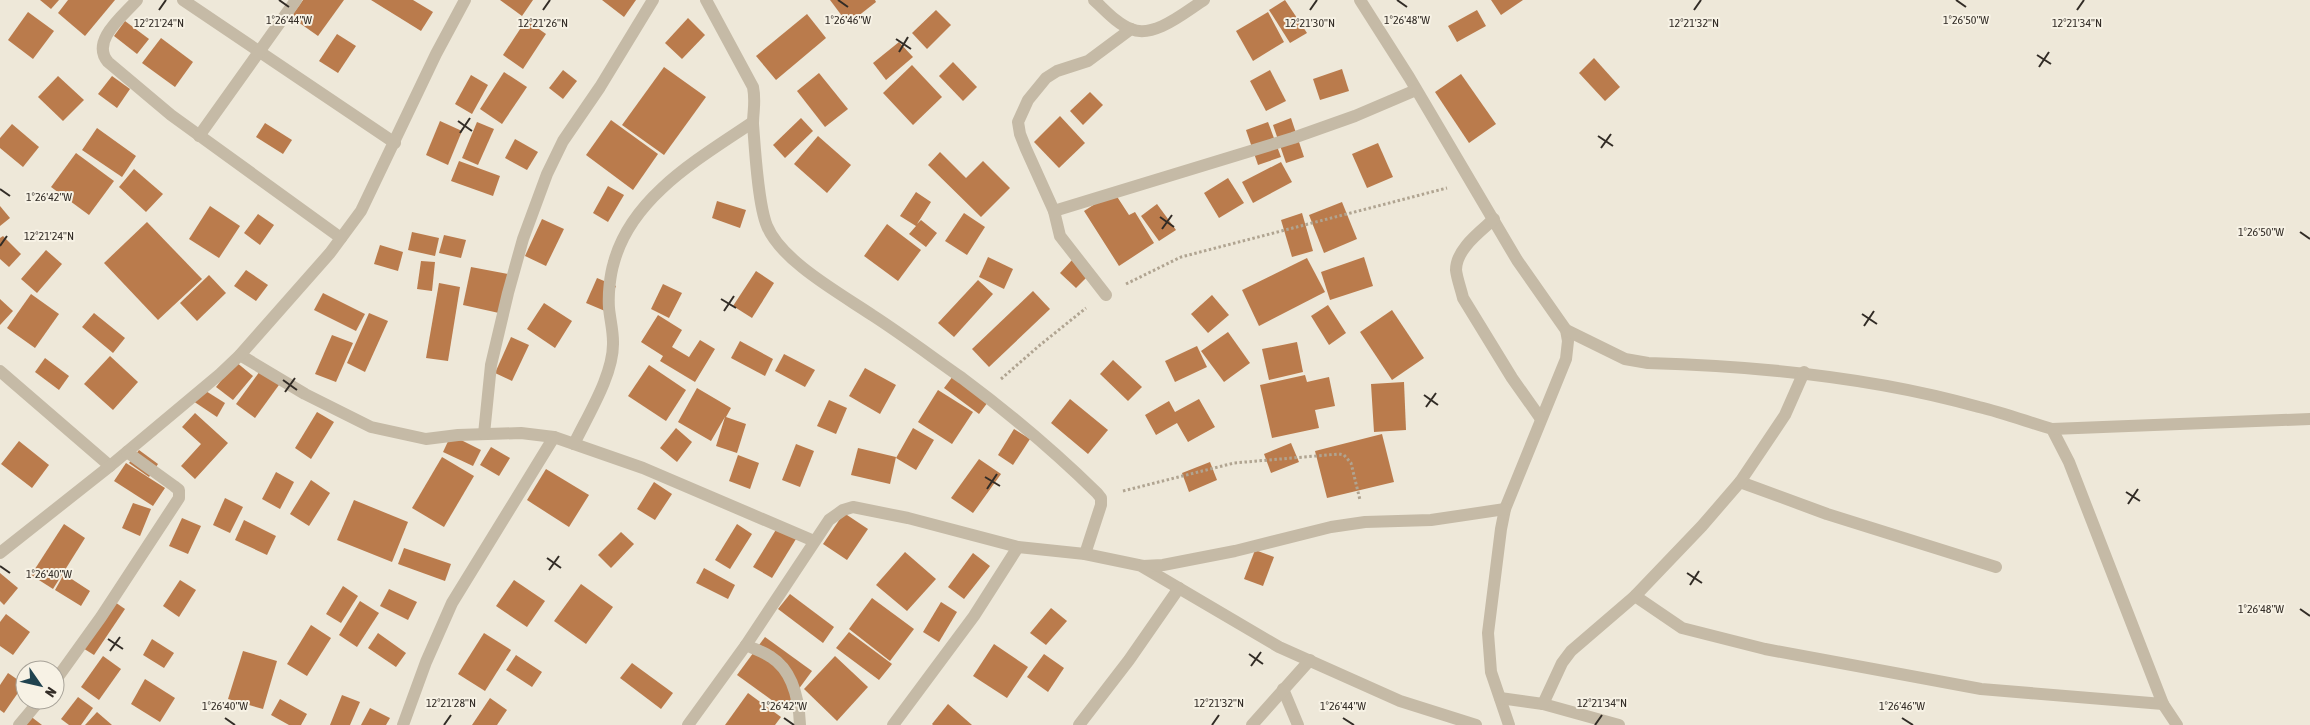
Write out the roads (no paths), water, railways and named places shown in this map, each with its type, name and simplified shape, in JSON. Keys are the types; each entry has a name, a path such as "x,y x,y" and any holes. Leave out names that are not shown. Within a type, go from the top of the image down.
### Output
{"street":[{"path":"137,0 106,37 102,45 103,56 148,96 199,136 341,238"},
{"path":"183,0 395,143"},
{"path":"199,136 296,0"},
{"path":"0,553 127,452 240,355 293,296 361,211 436,54 465,0"},
{"path":"484,434 491,365 508,293 523,239 546,174 563,142 600,87 653,0"},
{"path":"706,0 753,87 756,102 753,122 762,200 766,225 775,241 787,254 829,287 873,315 984,396 1046,446 1101,498 1101,505 1085,554"},
{"path":"1094,0 1114,18 1131,29 1144,32 1153,29 1204,0"},
{"path":"1360,0 1472,182 1517,260 1566,330 1568,341 1566,359 1505,509 1500,529 1488,633 1491,672 1509,725"},
{"path":"1106,295 1060,236 1054,211 1020,134 1018,122 1028,100 1046,78 1088,61 1131,29"},
{"path":"1054,211 1293,138 1356,116 1416,90"},
{"path":"574,444 603,383 612,357 614,342 609,306 613,263 628,227 658,193 680,174 753,122"},
{"path":"1494,219 1460,254 1456,270 1459,283 1463,298 1512,378 1541,419"},
{"path":"1566,330 1625,359 1648,364 1804,372 1978,406 2052,429 2310,419"},
{"path":"240,355 305,394 371,427 426,439 521,433 554,438 643,468 814,542"},
{"path":"0,371 110,466"},
{"path":"1543,704 1562,663 1571,651 1635,596 1696,532 1740,482 1785,415 1804,372"},
{"path":"2052,429 2069,462 2163,704 2177,725"},
{"path":"403,725 426,662 452,603 554,438"},
{"path":"65,667 102,617 179,498 179,490 127,452"},
{"path":"1740,482 1827,514 1996,568"},
{"path":"688,725 746,645 829,520 843,510 853,507 908,518 1018,547 1085,554 1143,566 1163,565 1235,551 1293,535 1365,522 1432,520 1505,509"},
{"path":"892,725 974,616 1018,547"},
{"path":"1143,566 1279,647 1400,700 1476,725"},
{"path":"1079,725 1129,660 1179,588"},
{"path":"1635,596 1682,628 1765,650 1981,689 2163,704"},
{"path":"746,645 771,657 783,667 793,687 799,711 800,725"},
{"path":"1252,725 1310,660"},
{"path":"1283,689 1298,725"},
{"path":"1500,698 1543,704 1619,725"},
{"path":"19,725 32,710"}]}
